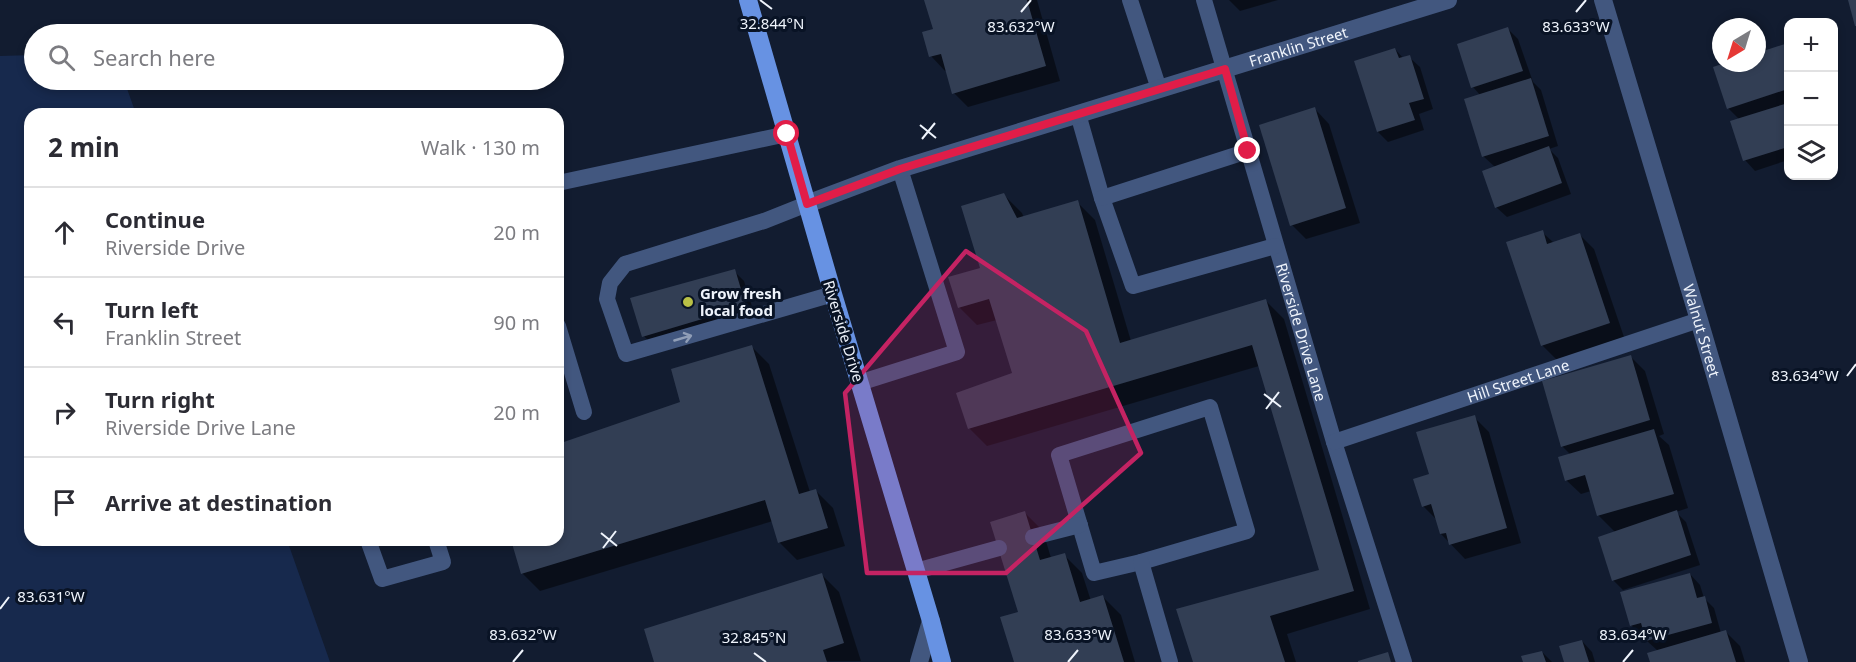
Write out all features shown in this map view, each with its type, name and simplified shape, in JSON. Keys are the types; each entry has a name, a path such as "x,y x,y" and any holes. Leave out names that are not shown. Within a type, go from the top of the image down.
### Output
{"main road":[{"name":"Riverside Drive","path":"748,0 832,294 942,662"}],"street":[{"name":"Franklin Street","path":"807,204 900,169 1448,0"},
{"name":"Walnut Street","path":"1604,0 1799,662"},
{"path":"919,662 931,621"}],"lane":[{"path":"1131,0 1159,89"},
{"name":"Riverside Drive Lane","path":"1204,0 1275,246 1404,662"},
{"path":"1078,114 1102,198 1132,286 1275,246"},
{"path":"564,182 787,134"},
{"path":"1102,198 1248,151"},
{"path":"859,382 957,352 900,169"},
{"path":"807,204 764,221 625,264 610,283 607,299 626,354 832,294"},
{"name":"Hill Street Lane","path":"1335,442 1700,320"},
{"path":"564,346 584,412"},
{"path":"1210,407 1247,531 1141,562 1094,573 1059,455 1210,407"},
{"path":"1033,537 1080,525"},
{"path":"370,546 382,579 443,562 438,546"},
{"path":"916,571 999,548"},
{"path":"1141,562 1170,662"}],"highlighted area":[{"path":"966,251 1086,331 1141,453 1006,573 867,573 845,393"}],"shaded area":[{"path":"24,55 24,90 128,90 134,108 24,108 24,546 289,546 330,662 0,662 0,56"}],"building":[{"path":"924,0 1027,0 1046,66 952,94 941,54 929,57 922,32 933,29"},
{"path":"1848,0 1856,0 1856,26 1855,26"},
{"path":"1508,27 1523,71 1471,88 1457,44"},
{"path":"1784,44 1784,90 1727,109 1715,72 1766,72 1766,50"},
{"path":"1395,48 1399,58 1410,55 1424,99 1409,103 1415,120 1377,132 1354,61"},
{"path":"1531,78 1549,136 1482,157 1464,99"},
{"path":"1784,104 1784,148 1743,161 1730,121"},
{"path":"1315,107 1346,208 1290,226 1259,125"},
{"path":"1549,146 1562,183 1495,208 1482,171"},
{"path":"1004,193 1017,218 1078,200 1120,343 1266,299 1354,591 1270,616 1285,662 1193,662 1176,609 1319,570 1252,345 968,429 956,393 1012,373 989,299 958,308 948,277 980,268 961,206"},
{"path":"1543,230 1547,244 1580,233 1610,323 1541,346 1506,242"},
{"name":"Grow fresh local food","path":"735,269 746,306 642,337 630,298"},
{"path":"752,345 799,494 816,489 828,528 778,543 765,500 521,574 513,546 564,546 564,442 680,402 671,369"},
{"path":"1631,355 1650,420 1561,447 1542,381"},
{"path":"1475,415 1507,528 1449,545 1446,533 1440,534 1431,504 1422,507 1413,479 1429,474 1416,432"},
{"path":"1654,429 1674,494 1597,516 1585,475 1565,481 1558,457"},
{"path":"1677,510 1691,555 1612,581 1598,537"},
{"path":"1025,511 1040,560 1065,553 1080,602 1103,595 1124,662 1014,662 1000,617 1018,612 990,522"},
{"path":"822,573 844,643 823,650 827,662 654,662 644,629"},
{"path":"1690,573 1697,598 1705,596 1712,623 1646,641 1641,623 1630,626 1620,592"},
{"path":"1726,630 1736,662 1650,662 1647,653"},
{"path":"1582,640 1589,662 1564,662 1559,646"},
{"path":"1542,651 1546,662 1523,662 1521,656"},
{"path":"1388,652 1391,662 1358,662 1358,661"}],"place":[{"name":"Grow fresh local food","path":"688,302"}],"route":[{"path":"787,134 807,204 900,169 1225,69 1248,151"}]}
